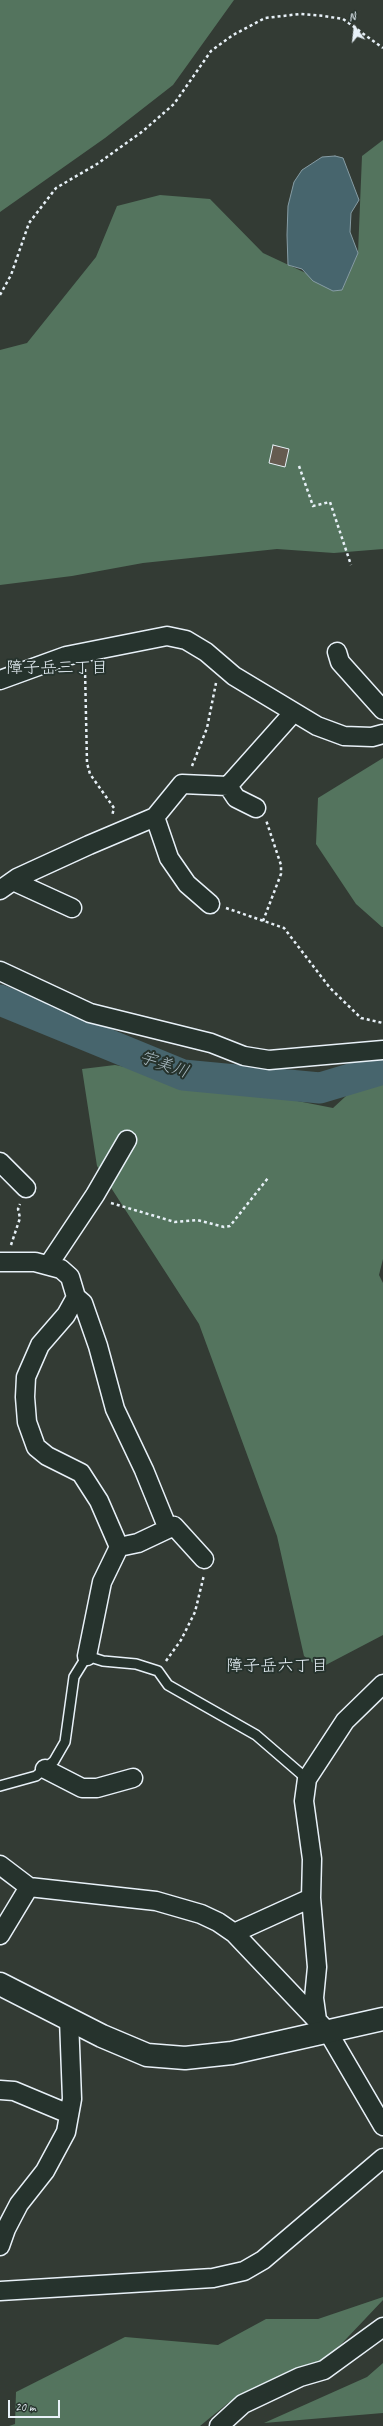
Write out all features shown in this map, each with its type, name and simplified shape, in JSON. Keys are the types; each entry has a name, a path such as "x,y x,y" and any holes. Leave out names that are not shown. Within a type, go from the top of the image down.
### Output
{"street":[{"path":"0,680 66,656 167,636 186,640 206,652 234,676 293,713 317,726 344,736 372,737 383,734"},
{"path":"337,652 340,662 383,710"},
{"path":"228,786 293,713"},
{"path":"6,886 110,836 155,817 182,784 228,786"},
{"path":"228,786 236,798 256,808"},
{"path":"155,817 169,858 187,884 210,904"},
{"path":"6,886 72,908"},
{"path":"0,970 90,1013 212,1043 244,1056 269,1060 383,1050"},
{"path":"49,1264 93,1198 127,1140"},
{"path":"0,1162 26,1188"},
{"path":"2,1262 35,1262 49,1264 61,1269 70,1277 76,1297 83,1303 98,1346 115,1409 144,1470 168,1529"},
{"path":"76,1297 66,1315 40,1345 26,1377 27,1422 36,1447 47,1456 81,1473 99,1501 119,1547 102,1582 87,1656"},
{"path":"119,1547 138,1543 174,1526 204,1559"},
{"path":"323,2026 314,1998 317,1967 311,1898 312,1859 304,1801 307,1779 345,1721 383,1684"},
{"path":"45,1769 82,1788 97,1788 133,1778"},
{"path":"0,1865 29,1887 156,1901 201,1914 234,1934 323,2026 383,2126"},
{"path":"0,1935 29,1887"},
{"path":"234,1934 311,1898"},
{"path":"0,1984 69,2019 147,2055 185,2058 232,2053 323,2026 383,2018"},
{"path":"0,2246 6,2229 19,2204 45,2171 66,2132 72,2099 69,2019"},
{"path":"0,2090 14,2091 69,2114"},
{"path":"0,2291 213,2278 244,2271 263,2260 383,2158"},
{"path":"219,2426 243,2404 300,2377 324,2370 383,2327"}],"lane":[{"path":"0,1786 36,1776 54,1761 65,1742 74,1677 87,1656 103,1661 136,1664 158,1671 168,1685 256,1735 307,1779"}],"path":[{"path":"0,296 11,275 29,224 56,188 97,164 143,131 174,104 212,51 233,35 265,18 300,14 324,16 343,19 383,48"},
{"path":"299,466 313,506 330,502 351,566"},
{"path":"86,652 87,763 90,774 114,808 108,831 110,836"},
{"path":"185,784 207,728 216,680 224,667"},
{"path":"256,808 266,819 281,865 281,874 263,920"},
{"path":"210,904 284,928 330,988 361,1018 383,1023"},
{"path":"93,1198 175,1222 197,1220 224,1227 230,1226 268,1178"},
{"path":"2,1262 20,1218 18,1209 26,1188"},
{"path":"158,1671 181,1640 195,1612 204,1580 204,1559"}],"green space":[{"path":"0,0 234,0 173,85 105,138 0,212"},
{"path":"383,140 383,549 334,553 277,549 143,563 72,576 0,585 0,350 27,343 96,257 117,206 160,195 210,199 263,253 342,290 358,253 362,156"},
{"path":"383,758 382,927 356,904 316,844 318,798"},
{"path":"383,1062 383,1259 379,1275 383,1283 383,1635 320,1668 304,1656 277,1536 199,1324 97,1166 82,1069 115,1065 333,1108"},
{"path":"383,2297 383,2300 330,2356 228,2403 200,2426 9,2426 15,2424 16,2392 125,2337 218,2345 266,2319 318,2319"},
{"path":"383,2363 383,2413 264,2423 367,2377"}],"water":[{"path":"335,156 343,158 359,200 351,213 350,232 358,253 342,290 333,291 313,281 302,269 288,265 287,235 288,206 294,182 302,170 322,157"}],"building":[{"path":"273,445 289,449 285,467 269,463"}],"waterway":[{"name":"宇美川","path":"0,1000 183,1075 320,1088 383,1069"}],"district":[{"name":"障子岳三丁目","path":"57,669"},
{"name":"障子岳六丁目","path":"277,1667"}]}
